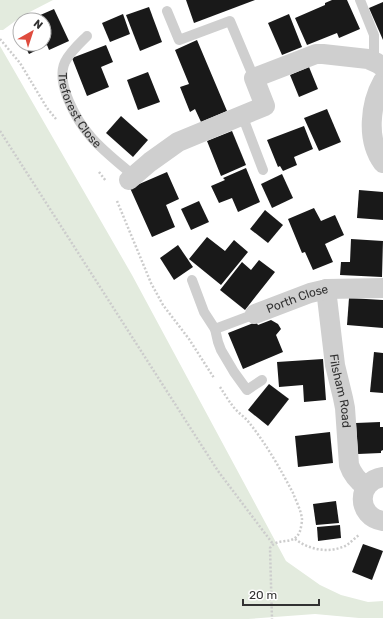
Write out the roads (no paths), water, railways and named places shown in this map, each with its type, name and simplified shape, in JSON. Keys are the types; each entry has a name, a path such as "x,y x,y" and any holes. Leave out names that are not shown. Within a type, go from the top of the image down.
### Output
{"street":[{"path":"254,78 316,54 368,59 379,64"},
{"name":"Treforest Close","path":"131,178 162,152 178,142 265,106 254,78"},
{"path":"383,81 373,105 372,130 374,145 378,156 383,163"},
{"name":"Porth Close","path":"256,314 310,293 326,289 383,288"},
{"name":"Filsham Road","path":"326,289 335,365 345,408 349,465 356,478 366,487"},
{"path":"377,519 366,512 363,502 363,493 366,487 374,480 383,478"}],"lane":[{"path":"360,0 374,35 379,64"},
{"name":"Treforest Close","path":"167,11 179,40 230,21 254,78"},
{"name":"Treforest Close","path":"87,36 75,48 65,63 62,72 63,83 81,124 91,137 131,178"},
{"path":"242,115 263,170"},
{"path":"192,280 204,312 215,329 221,350 236,375 247,390 262,380"},
{"name":"Porth Close","path":"215,329 256,314"}]}
